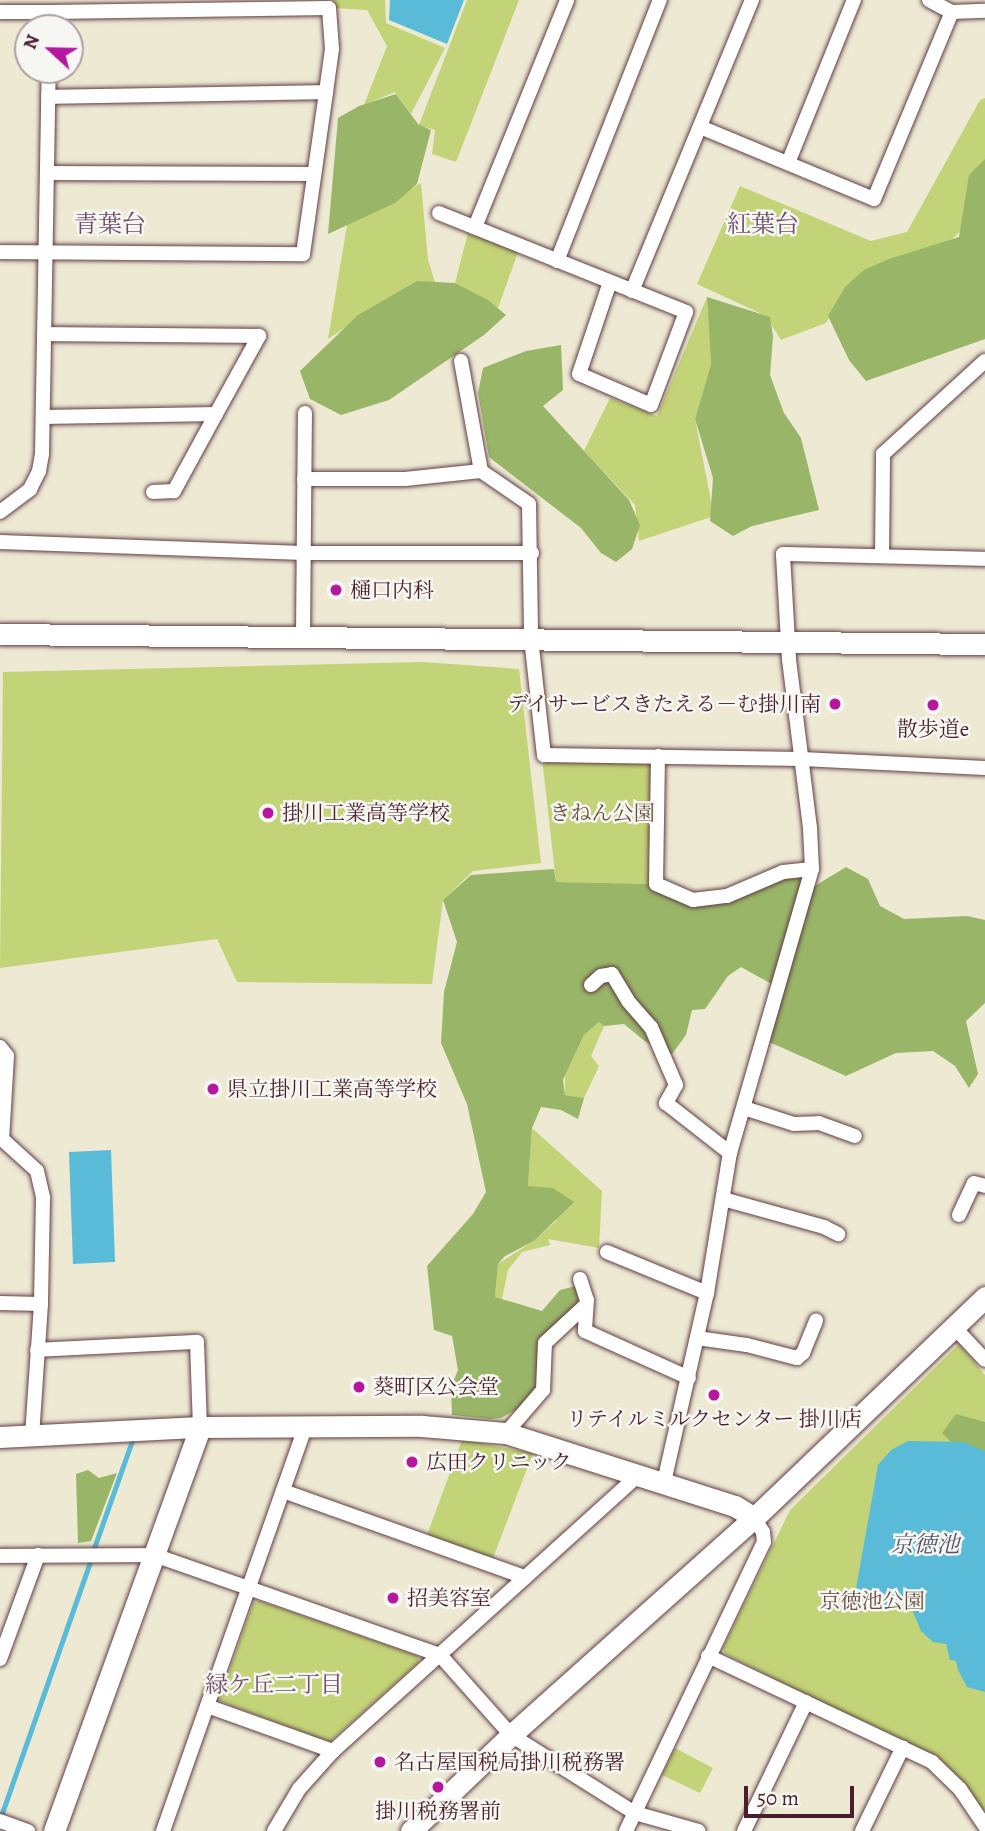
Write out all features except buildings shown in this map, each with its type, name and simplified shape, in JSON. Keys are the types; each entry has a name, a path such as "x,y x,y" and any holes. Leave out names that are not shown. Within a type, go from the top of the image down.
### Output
{"street":[{"path":"475,227 567,0"},
{"path":"557,261 660,0"},
{"path":"632,291 752,0"},
{"path":"788,163 855,0"},
{"path":"929,0 952,12 985,11"},
{"path":"0,12 50,12 136,5 321,4 329,9 332,49 303,254 0,252"},
{"path":"700,127 874,199 952,12"},
{"path":"0,512 30,489 39,471 43,417 43,252 48,84"},
{"path":"48,97 326,92"},
{"path":"47,173 313,174"},
{"path":"439,213 686,312 651,405 579,374 610,282"},
{"path":"44,334 259,336 174,491 153,492"},
{"path":"461,361 481,471"},
{"path":"882,556 883,454 985,361"},
{"path":"303,636 305,413"},
{"path":"43,417 216,414"},
{"path":"304,480 405,479 481,471 529,504 532,553 531,638 544,755 802,759 985,768"},
{"path":"0,542 303,553 532,553"},
{"path":"664,1482 707,1293 730,1153 811,869 783,554 985,559"},
{"path":"10,634 985,644"},
{"path":"658,756 656,884 693,900 727,896 783,872 811,869"},
{"path":"591,985 601,976 612,974 628,1001 651,1027 676,1085 666,1103 730,1153"},
{"path":"0,1047 7,1056 2,1139 37,1171 43,1198 41,1304 32,1435"},
{"path":"744,1108 794,1124 819,1124 855,1136"},
{"path":"959,1215 974,1183 985,1186"},
{"path":"723,1199 824,1227 838,1234"},
{"path":"607,1252 707,1293"},
{"path":"580,1279 587,1300 585,1331 689,1378"},
{"path":"411,1831 511,1735 754,1518 985,1297"},
{"path":"0,1303 41,1304"},
{"path":"506,1433 543,1390 545,1343 586,1305"},
{"path":"697,1338 747,1345 797,1358 803,1353 816,1321"},
{"path":"954,1327 985,1360"},
{"path":"37,1350 197,1342 200,1427 54,1831"},
{"path":"163,1831 306,1426"},
{"path":"0,1437 200,1427 306,1426 422,1426 506,1433 736,1506 754,1518 763,1532 764,1542 626,1831"},
{"path":"274,1831 299,1789 333,1751 638,1475"},
{"path":"283,1491 525,1577"},
{"path":"0,1659 38,1555"},
{"path":"0,1556 154,1555 440,1655 511,1735 635,1813 698,1831"},
{"path":"708,1656 932,1762 960,1788 981,1821 971,1831"},
{"path":"744,1831 806,1702"},
{"path":"207,1706 333,1751"},
{"path":"862,1831 903,1747"},
{"path":"2,1822 27,1831"}],"green space":[{"path":"333,0 385,0 386,23 445,48 411,114 395,92 364,105 387,46 367,10 333,8"},
{"path":"467,0 519,0 456,162 432,154 435,130 419,125"},
{"path":"396,94 418,124 431,130 417,184 395,203 328,234 338,118 359,106"},
{"path":"985,98 985,167 969,223 944,247 845,287 826,323 781,340 766,316 697,284 740,186 871,241 907,232 980,100"},
{"path":"985,159 985,339 866,381 849,360 828,316 845,287 864,270 889,259 959,237 969,175"},
{"path":"421,183 428,260 435,282 412,284 328,339 347,225"},
{"path":"468,233 518,252 498,308 455,283"},
{"path":"417,281 455,283 488,300 506,315 484,335 389,400 341,415 310,399 300,371 358,315"},
{"path":"707,297 711,364 695,419 714,516 639,541 635,505 584,451 610,398 657,416"},
{"path":"707,297 770,317 773,336 770,375 784,413 801,438 819,510 752,526 733,536 710,521 713,478 695,419 711,364"},
{"path":"561,345 563,390 543,406 629,500 640,525 632,549 616,562 601,553 581,528 489,457 478,393 483,368 526,351"},
{"name":"掛川工業高等学校","path":"422,662 519,669 541,863 473,871 443,900 432,984 237,982 217,939 0,968 3,672"},
{"name":"きねん公園","path":"658,756 652,884 556,882 542,758"},
{"path":"846,867 868,879 880,906 904,919 967,916 985,920 985,1003 966,1021 978,1074 969,1088 955,1066 933,1051 896,1053 846,1076 769,1042 783,996 794,933 805,892"},
{"path":"554,869 556,882 656,884 714,898 797,871 810,876 779,988 741,967 728,976 705,1009 692,1010 686,1035 672,1054 646,1042 624,1024 604,1026 599,1022 584,1035 563,1080 565,1095 584,1098 578,1119 561,1110 541,1107 532,1128 528,1186 553,1188 574,1202 534,1241 505,1256 498,1264 495,1297 542,1311 560,1290 580,1285 584,1302 542,1344 543,1376 528,1403 501,1418 452,1415 451,1387 458,1370 452,1336 434,1330 427,1266 473,1214 486,1192 467,1104 441,1043 444,992 457,942 443,900 471,875"},
{"path":"599,1022 604,1026 591,1056 599,1066 584,1098 565,1095 565,1076 584,1035"},
{"path":"532,1128 602,1191 599,1248 548,1239 550,1245 522,1252 508,1270 502,1299 495,1297 498,1264 534,1241 557,1220 528,1186"},
{"name":"京徳池公園","path":"959,1344 985,1375 985,1826 930,1757 725,1654 723,1648 790,1510"},
{"path":"956,1414 985,1422 985,1451 951,1442 942,1433"},
{"path":"462,1440 533,1453 493,1558 427,1535"},
{"path":"88,1470 99,1478 117,1473 91,1541 78,1543 76,1474"},
{"path":"259,1601 418,1656 419,1662 329,1742 219,1701 253,1603"},
{"path":"675,1748 713,1768 700,1793 662,1775"}],"water":[{"path":"390,0 464,0 447,44 389,20"},
{"path":"111,1150 115,1262 73,1264 69,1152"},
{"name":"京徳池","path":"908,1441 963,1442 985,1451 985,1692 967,1687 956,1661 950,1660 946,1644 933,1642 921,1631 911,1607 900,1602 890,1607 875,1605 852,1611 878,1465 891,1450"}],"waterway":[{"path":"93,1551 133,1438"},
{"path":"0,1819 91,1559"}],"place":[{"name":"樋口内科","path":"336,590"},
{"name":"デイサービスきたえる－む掛川南","path":"835,704"},
{"name":"散歩道e","path":"933,705"},
{"name":"掛川工業高等学校","path":"268,813"},
{"name":"県立掛川工業高等学校","path":"213,1089"},
{"name":"葵町区公会堂","path":"359,1387"},
{"name":"リテイルミルクセンター 掛川店","path":"714,1395"},
{"name":"広田クリニック","path":"412,1462"},
{"name":"招美容室","path":"393,1598"},
{"name":"名古屋国税局掛川税務署","path":"380,1762"},
{"name":"掛川税務署前","path":"438,1787"}],"district":[{"name":"青葉台","path":"110,225"},
{"name":"紅葉台","path":"763,225"},
{"name":"緑ケ丘二丁目","path":"274,1685"}]}
